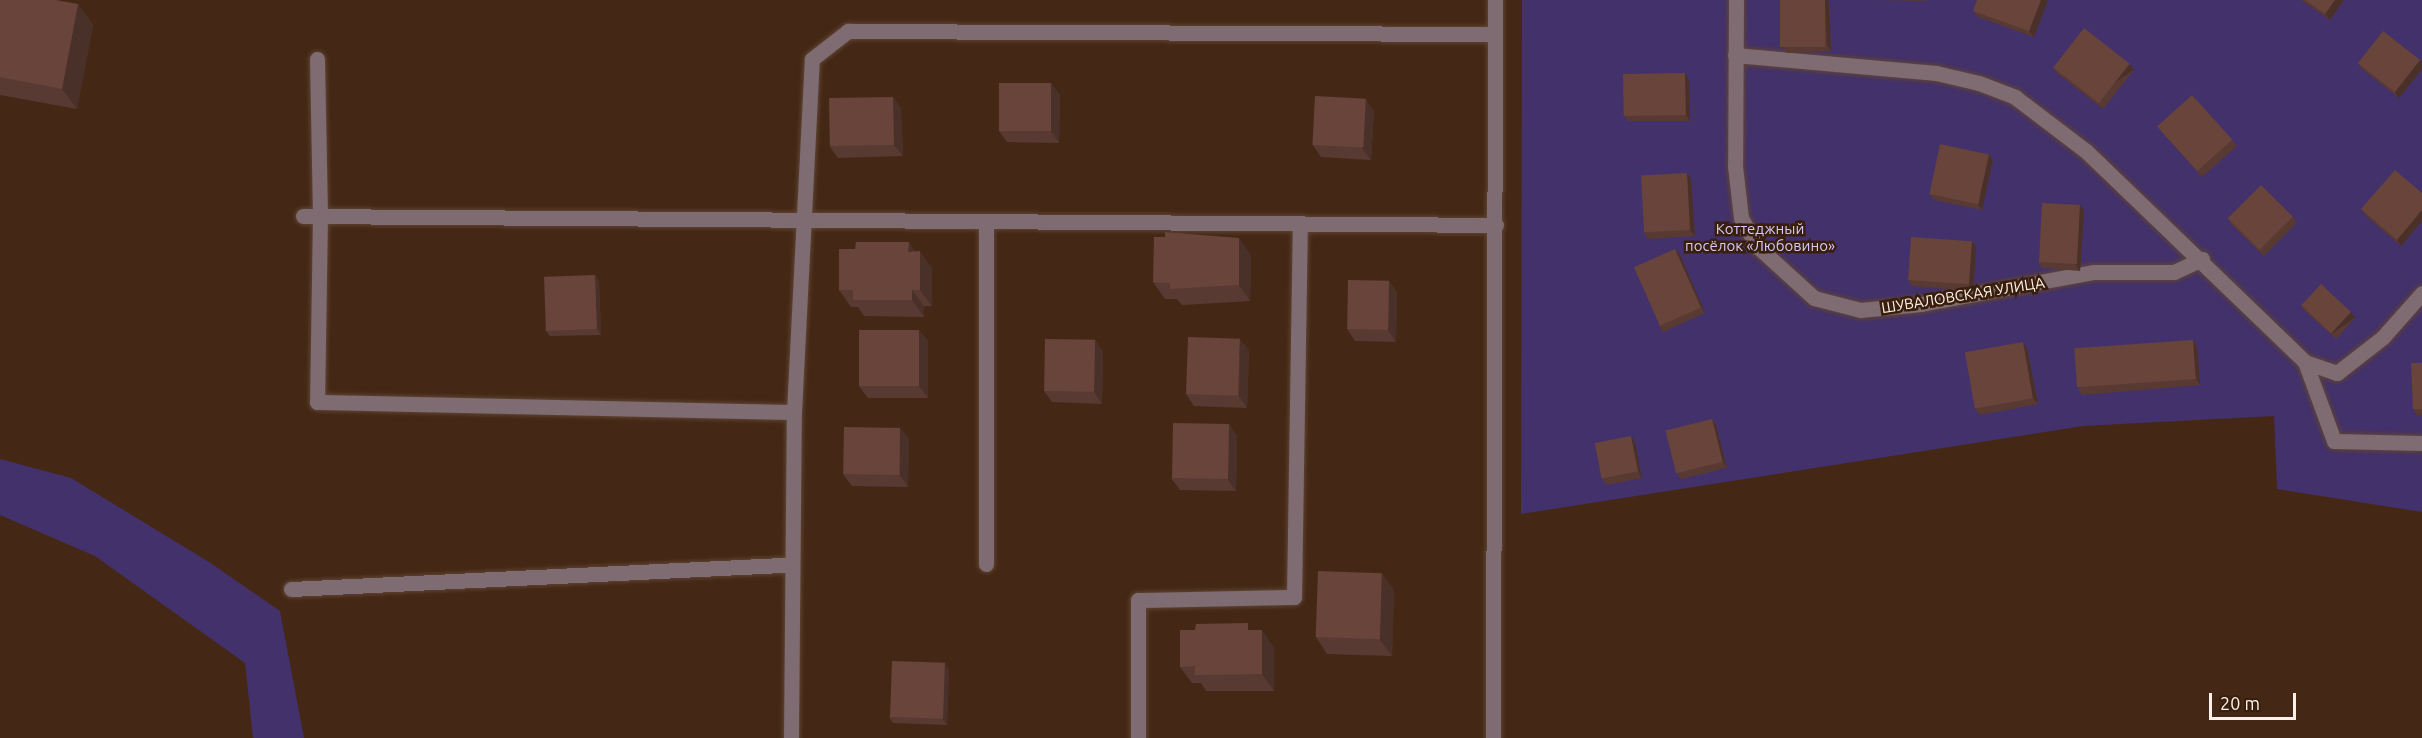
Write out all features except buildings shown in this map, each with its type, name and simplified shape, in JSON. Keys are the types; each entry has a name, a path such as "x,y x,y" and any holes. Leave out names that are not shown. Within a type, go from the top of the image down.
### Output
{"street":[{"path":"1493,738 1495,0"},
{"name":"ШУВАЛОВСКАЯ УЛИЦА","path":"1736,0 1735,166 1741,218 1758,247 1814,298 1860,310 1921,304 2094,272 2174,272 2202,259"},
{"path":"791,738 790,565 794,412 812,59 848,32 1495,34"},
{"path":"1735,55 1936,73 1979,83 2015,97 2086,151 2202,259 2305,362 2334,441 2422,443"},
{"path":"316,58 320,215 317,402 794,412"},
{"path":"303,216 986,224 1496,225"},
{"path":"986,224 986,564"},
{"path":"1138,738 1138,600 1294,597 1300,226"},
{"path":"2305,362 2337,373 2383,337 2422,292"},
{"path":"291,589 790,565"}],"green space":[{"name":"Коттеджный посёлок «Любовино»","path":"1522,0 2422,0 2422,512 2277,489 2274,416 2083,426 1521,514"},
{"path":"0,459 71,478 209,562 280,611 304,738 253,738 245,663 95,556 0,515"}]}
